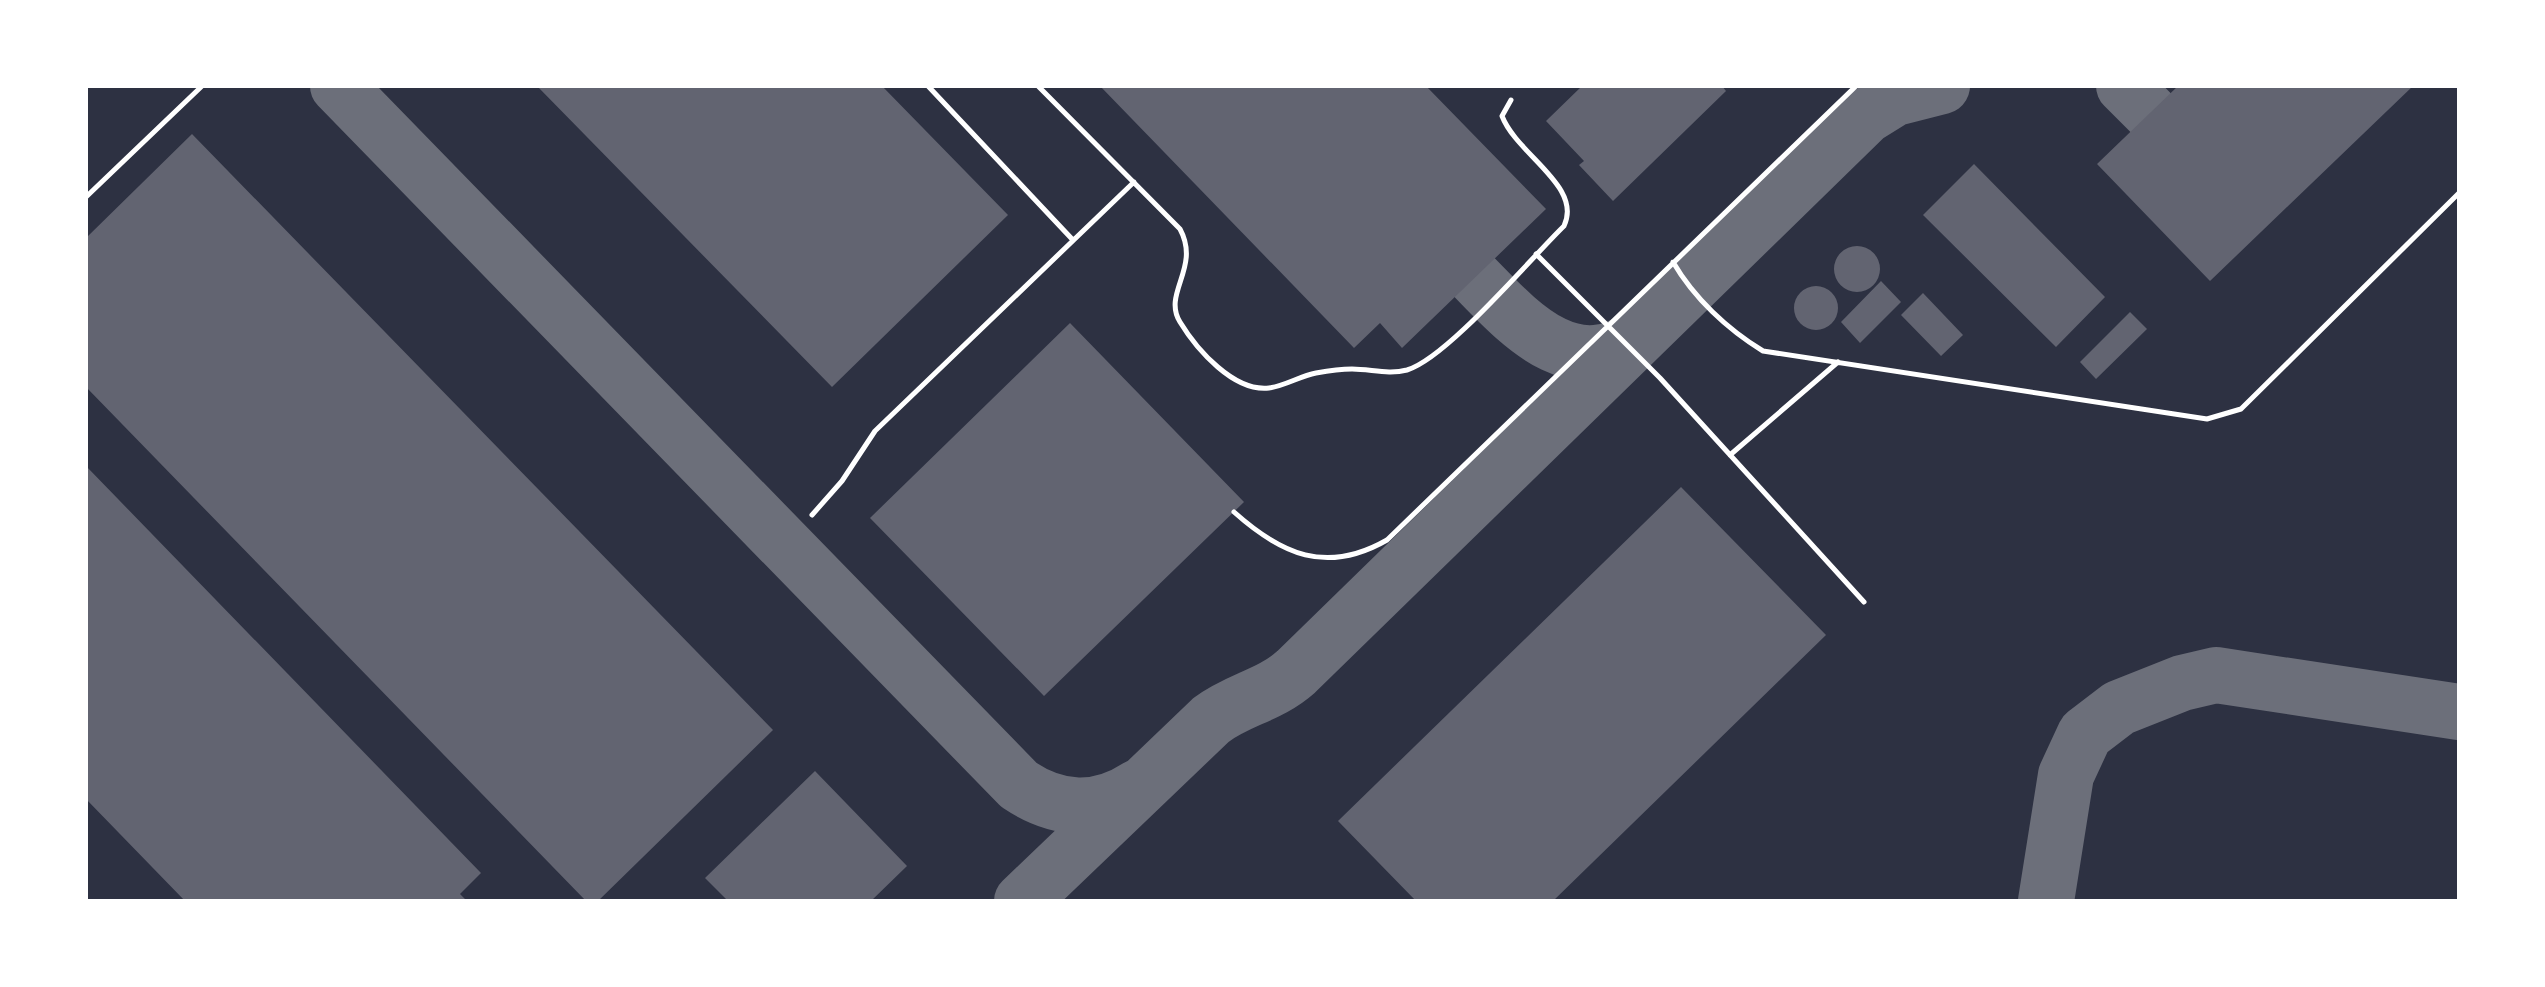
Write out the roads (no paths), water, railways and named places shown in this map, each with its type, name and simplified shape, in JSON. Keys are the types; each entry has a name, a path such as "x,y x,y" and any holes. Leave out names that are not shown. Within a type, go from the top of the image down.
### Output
{"lane":[{"path":"86,197 202,86"},
{"path":"928,86 1072,239"},
{"path":"1038,86 1180,229 1186,240 1188,257 1175,297 1178,320 1228,375 1246,387 1273,388 1312,374 1350,369 1391,373 1409,369 1452,339 1564,226 1570,213 1568,198 1508,133 1502,116 1511,100"},
{"path":"1234,512 1268,541 1309,557 1333,558 1370,549 1405,523 1856,86"},
{"path":"812,515 842,481 875,431 1134,182"},
{"path":"1673,262 1689,289 1745,340 1763,351 1840,360 1904,374 2207,419 2241,409 2459,193"},
{"path":"1536,254 1730,455 1864,602"},
{"path":"1730,455 1840,360"}]}
